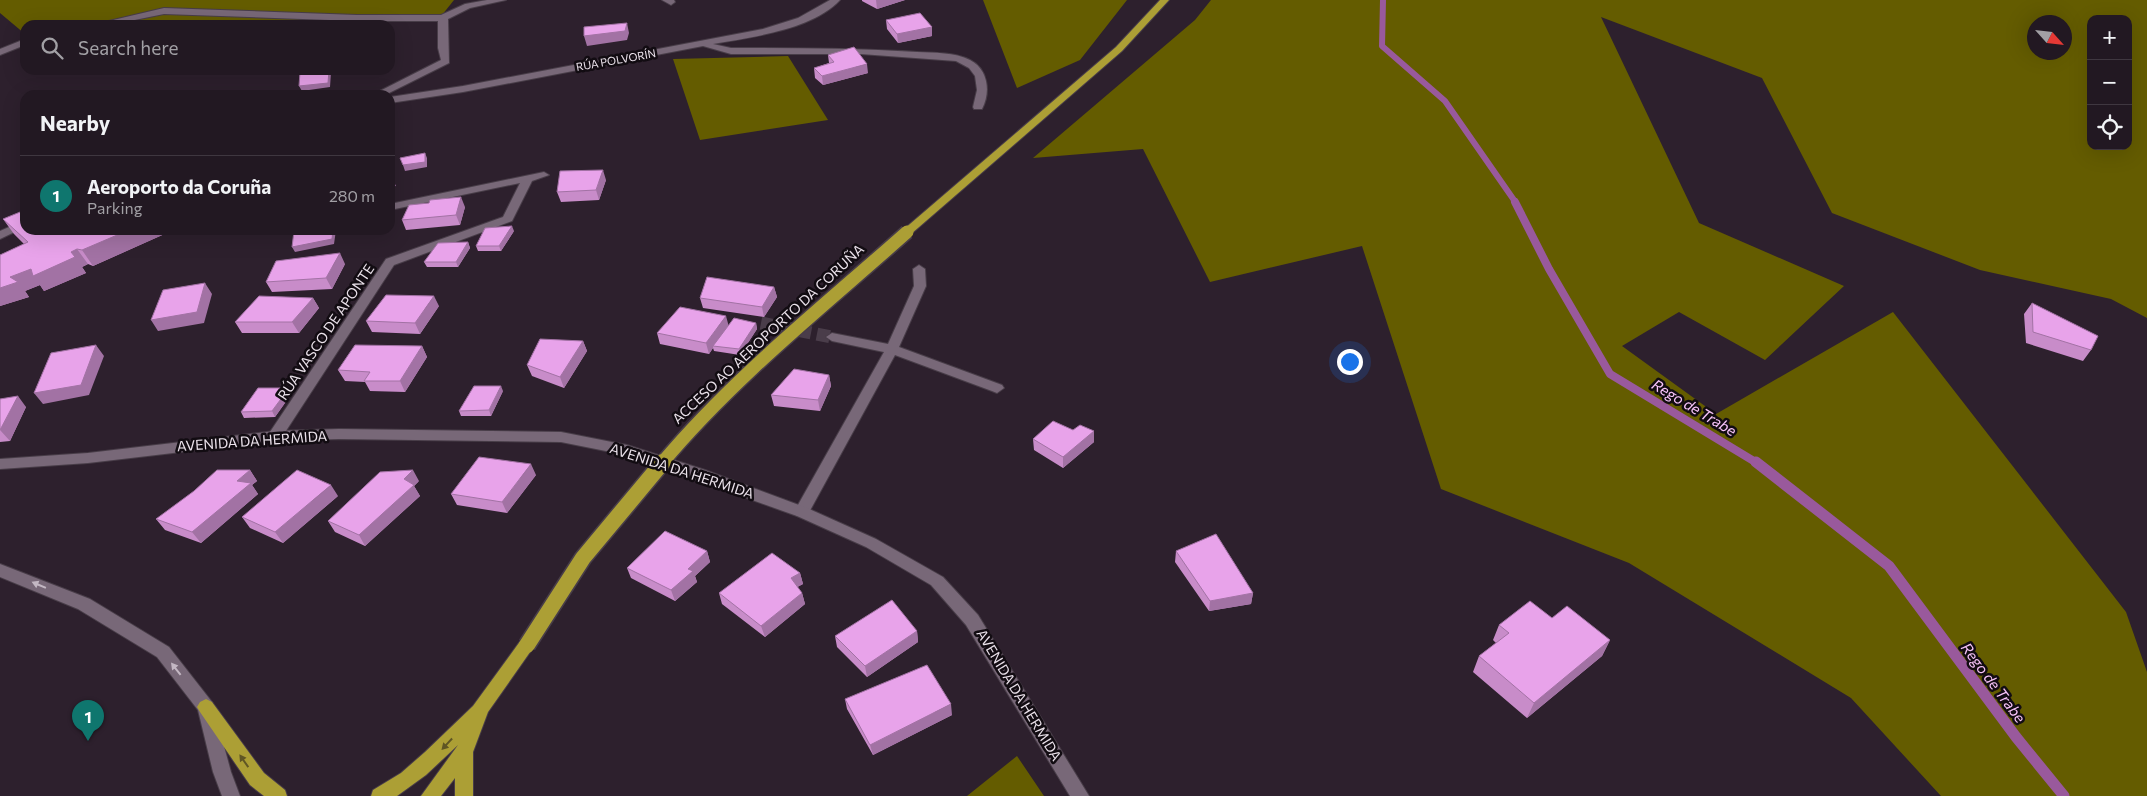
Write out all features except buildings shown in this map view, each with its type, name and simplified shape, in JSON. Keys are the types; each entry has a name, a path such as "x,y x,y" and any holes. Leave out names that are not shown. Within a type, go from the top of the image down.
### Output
{"highway":[{"name":"ACCESO AO AEROPORTO DA CORUÑA","path":"430,796 464,752 481,708 527,645 584,558 689,431 740,381 907,232 1118,49 1165,0"},
{"path":"206,707 257,779 278,796"},
{"path":"380,796 403,784 430,763 481,708"},
{"name":"ACCESO AO AEROPORTO DA CORUÑA","path":"464,752 464,796"}],"street":[{"path":"121,20 164,11 356,18 443,18 468,6 502,0"},
{"name":"RÚA POLVORÍN","path":"395,99 463,89 785,28 805,19 836,0"},
{"path":"387,90 446,61 443,48 443,18"},
{"path":"0,52 20,44"},
{"path":"704,44 731,51 861,51 958,58 970,62 980,72 983,93 978,107"},
{"path":"395,206 544,175"},
{"name":"RÚA VASCO DE APONTE","path":"275,436 390,262 508,219 528,178"},
{"path":"0,235 20,225"},
{"path":"802,512 892,349 920,286 918,269"},
{"path":"832,337 892,349 997,388"},
{"name":"AVENIDA DA HERMIDA","path":"0,464 88,458 275,436 339,434 561,437 627,450 700,474 802,512 871,543 937,582 972,620 1080,796"},
{"path":"0,570 84,604 163,652 206,707 222,772 231,796"}],"shaded area":[{"path":"0,0 454,0 442,15 395,20 20,20 20,30 0,13"},
{"path":"983,0 1127,0 1080,60 1017,88"},
{"path":"1211,0 2147,0 2147,318 2111,299 1980,270 1832,213 1762,78 1601,17 1699,223 1844,286 1765,360 1679,312 1622,346 1716,414 1893,312 2126,612 2147,672 2147,796 1941,796 1851,698 1629,563 1441,489 1362,246 1210,282 1143,149 1033,158 1195,20"},
{"path":"788,56 828,120 700,140 673,59"},
{"path":"1017,756 1044,796 967,796"}],"waterway":[{"name":"Rego de Trabe","path":"1383,0 1382,46 1445,101 1516,203"},
{"name":"Rego de Trabe","path":"1515,202 1549,269 1610,374 1757,463"},
{"name":"Rego de Trabe","path":"1756,462 1889,566 2016,737 2064,796"}],"tunnel":[{"path":"761,323 832,337"}],"place":[{"name":"Aeroporto da Coruña","path":"88,741"}]}
